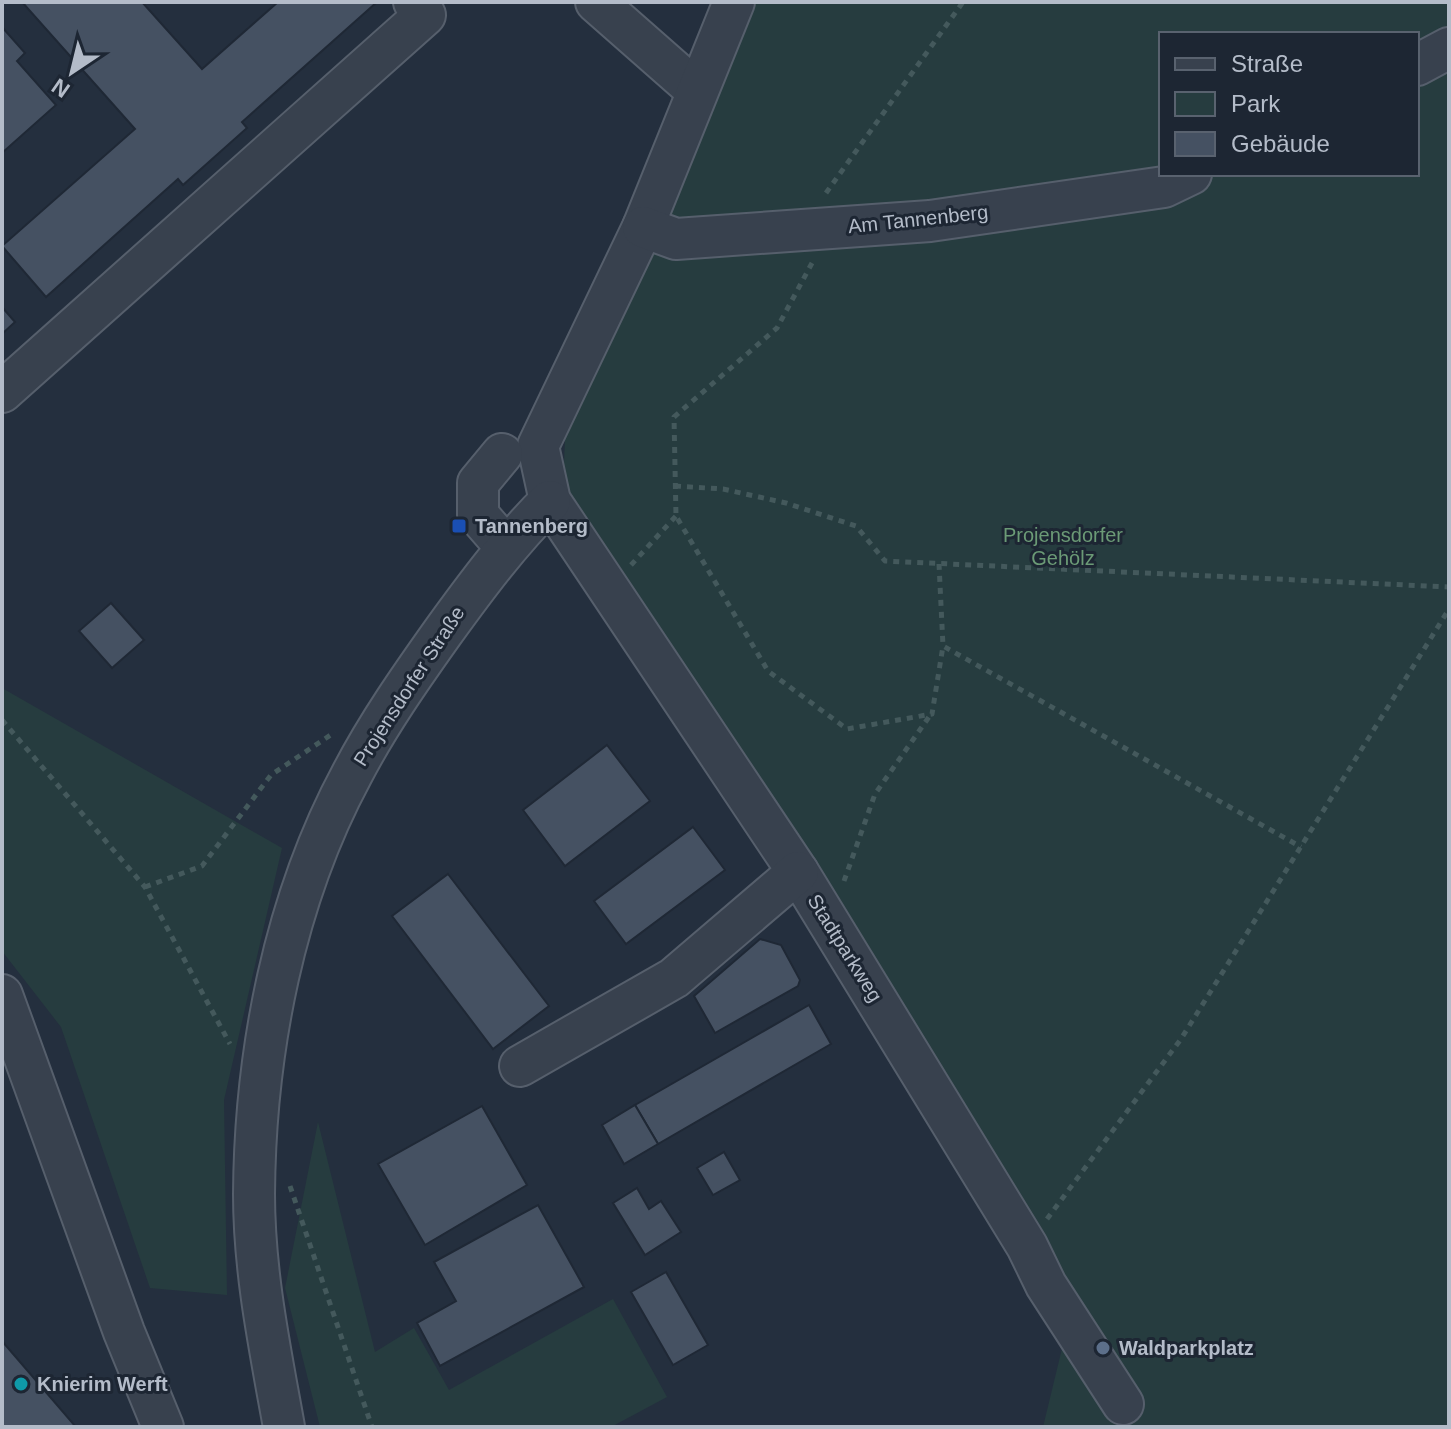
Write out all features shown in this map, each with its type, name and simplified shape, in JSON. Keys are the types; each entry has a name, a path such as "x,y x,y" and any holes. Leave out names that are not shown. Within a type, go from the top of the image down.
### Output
{"street":[{"path":"2,392 425,15 414,2"},
{"path":"596,2 696,90"},
{"path":"550,501 538,446 643,227 734,2"},
{"path":"1419,64 1449,48"},
{"name":"Am Tannenberg","path":"643,227 676,239 930,221 1164,187 1187,176"},
{"path":"502,454 478,483 478,515 505,546"},
{"name":"Projensdorfer Straße","path":"284,1427 259,1289 254,1194 263,1073 288,939 306,880 351,774 405,685 505,546 550,501"},
{"name":"Stadtparkweg","path":"550,501 798,872 1027,1246 1046,1285 1123,1404"},
{"path":"520,1066 674,978 798,872"},
{"path":"2,995 124,1332 163,1427"}],"path":[{"path":"789,230 829,189 963,2"},
{"path":"831,227 777,328 674,417 676,516 768,671 847,729 932,714"},
{"path":"675,486 723,489 786,503 856,526 885,561 1449,587"},
{"path":"592,568 632,564 676,516"},
{"path":"828,921 875,794 932,714 943,646 939,564"},
{"path":"1027,1246 1181,1039 1449,609"},
{"path":"943,646 1301,847"},
{"path":"2,720 145,887 231,1046"},
{"path":"145,887 202,866 271,775 344,726"},
{"path":"285,1173 372,1427"}],"green space":[{"name":"Projensdorfer Gehölz","path":"754,2 1449,2 1449,1427 1043,1427 1074,1299 563,488 565,439 701,132"},
{"path":"2,688 282,848 224,1100 227,1295 150,1288 61,1027 2,951"},
{"path":"318,1122 375,1352 414,1328 449,1390 613,1299 667,1397 611,1427 320,1427 285,1288"}],"building":[{"path":"22,2 142,2 202,69 278,2 377,2 242,122 247,128 183,185 178,179 46,297 2,246 135,129"},
{"path":"2,27 25,53 17,61 56,105 2,153"},
{"path":"2,307 15,322 2,334"},
{"path":"111,603 144,640 112,668 79,631"},
{"path":"607,745 650,801 565,866 523,810"},
{"path":"693,827 725,870 626,944 594,901"},
{"path":"448,874 549,1006 493,1049 392,916"},
{"path":"760,939 781,945 800,980 798,986 715,1033 694,996"},
{"path":"809,1005 831,1044 658,1144 635,1105"},
{"path":"635,1105 658,1144 624,1164 602,1125"},
{"path":"482,1106 527,1185 425,1245 378,1164"},
{"path":"724,1152 740,1180 713,1195 697,1168"},
{"path":"637,1188 649,1209 661,1201 681,1232 645,1255 613,1203"},
{"path":"538,1205 584,1287 440,1366 417,1323 456,1301 434,1262"},
{"path":"666,1272 708,1345 673,1365 631,1292"},
{"name":"Knierim Werft","path":"2,1341 76,1427 2,1427"}],"place":[{"name":"Tannenberg","path":"459,526"},
{"name":"Waldparkplatz","path":"1103,1348"},
{"name":"Knierim Werft","path":"21,1384"}]}
